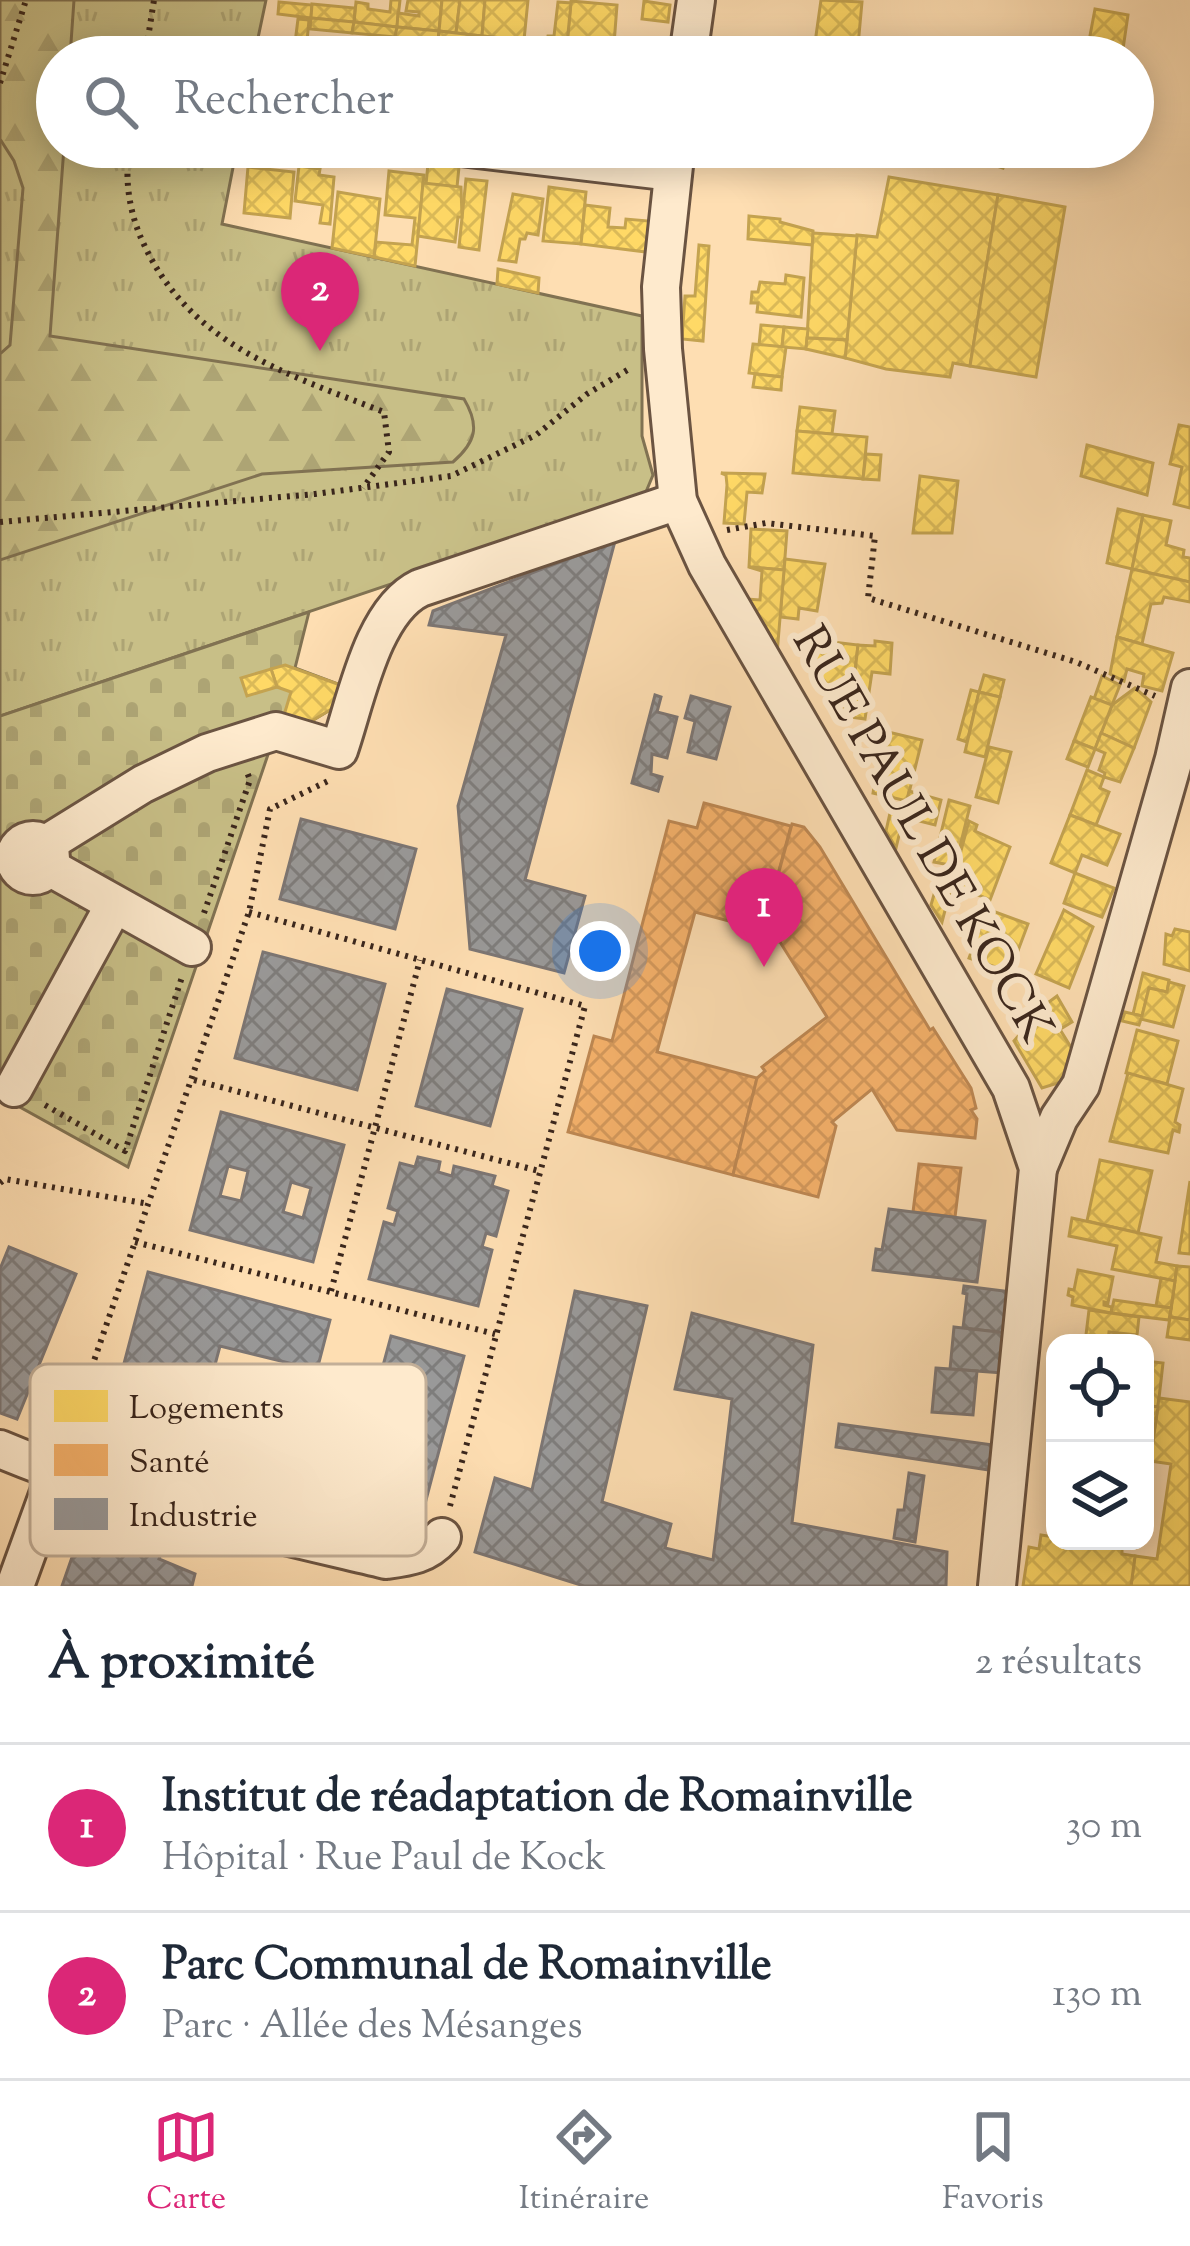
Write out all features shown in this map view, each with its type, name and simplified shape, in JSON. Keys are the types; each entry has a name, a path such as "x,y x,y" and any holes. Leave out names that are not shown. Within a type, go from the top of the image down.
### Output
{"street":[{"path":"691,36 696,0"},
{"name":"RUE PAUL DE KOCK","path":"673,168 661,287 678,501 706,566 1012,1088 1038,1168 997,1586"},
{"path":"23,856 142,784 221,749 276,731 339,750 385,618 403,598 420,588 678,501"},
{"path":"1038,1168 1059,1118 1081,1085 1188,699"},
{"path":"23,856 192,947"},
{"path":"14,1088 114,905"},
{"path":"0,1449 30,1462"},
{"path":"426,1551 442,1537"},
{"path":"15,1586 30,1545"},
{"path":"369,1556 386,1560 414,1556"}],"path":[{"path":"0,83 26,0"},
{"path":"149,36 154,0"},
{"path":"126,168 133,220 158,276 204,327 284,374 384,412 389,452 363,488"},
{"path":"0,522 451,476 536,435 587,394 663,349"},
{"path":"694,536 766,523 875,536 868,598 1188,699"},
{"path":"94,1364 249,912 270,809 327,784 339,750"},
{"path":"14,1088 125,1150 250,780 242,758"},
{"path":"249,912 584,1006 442,1537"},
{"path":"331,1291 420,960"},
{"path":"193,1080 539,1172"},
{"path":"0,1183 4,1179 149,1204"},
{"path":"136,1242 495,1334"}],"green space":[{"path":"0,0 266,0 258,36 36,36 36,168 233,168 222,224 642,316 642,436 653,475 643,499 0,716"},
{"path":"0,0 74,0 71,36 36,36 36,168 62,168 50,336 464,399 474,426 471,440 453,462 262,474 0,560 0,354 10,345 23,188 0,139"},
{"path":"309,612 295,668 343,686 335,707 308,723 276,731 128,1167 0,1096 0,716"}],"building: Logements":[{"path":"391,0 400,0 397,27 354,22 356,2 390,12"},
{"path":"408,0 442,0 439,31 397,27 398,13 419,16 419,12 406,11"},
{"path":"442,0 460,0 456,33 439,31"},
{"path":"460,0 485,0 482,36 456,33"},
{"path":"485,0 528,0 524,36 482,36"},
{"path":"821,0 862,2 859,36 816,36"},
{"path":"571,1 617,5 615,36 568,36"},
{"path":"644,1 670,5 668,22 642,19"},
{"path":"279,2 312,5 311,18 278,14"},
{"path":"558,2 571,3 568,36 554,36"},
{"path":"312,4 355,8 354,22 311,18"},
{"path":"1095,9 1128,15 1125,36 1090,36"},
{"path":"311,18 354,22 352,33 310,29"},
{"path":"298,19 309,20 308,36 296,36"},
{"path":"354,22 397,27 395,36 352,33"},
{"path":"397,27 439,31 439,36 395,36"},
{"path":"439,31 482,36 439,36"},
{"path":"248,168 294,172 290,218 244,213"},
{"path":"299,168 320,169 319,175 334,177 330,224 320,223 323,205 295,201"},
{"path":"428,168 459,168 457,187 426,184"},
{"path":"389,171 424,175 415,266 374,257 376,242 412,245 415,218 385,215"},
{"path":"889,177 998,195 970,366 953,363 950,377 845,358 857,235 877,237"},
{"path":"466,179 487,181 479,250 459,247"},
{"path":"423,183 461,187 462,217 458,217 455,242 418,236"},
{"path":"549,187 586,192 581,244 543,241"},
{"path":"338,192 380,199 374,257 332,248"},
{"path":"513,194 543,199 538,235 527,233 520,239 516,262 499,260"},
{"path":"998,195 1065,207 1036,377 970,366"},
{"path":"585,205 610,208 608,227 625,228 626,219 649,221 646,252 581,244"},
{"path":"749,216 780,219 813,231 813,245 748,239"},
{"path":"813,233 857,236 847,340 807,338"},
{"path":"699,245 709,246 703,341 682,339 685,296 695,296"},
{"path":"498,269 539,278 538,293 497,284"},
{"path":"786,275 804,278 801,317 757,312 758,303 751,303 752,292 758,292 760,282 785,284"},
{"path":"761,325 784,327 782,347 759,345"},
{"path":"784,327 808,329 806,349 782,347"},
{"path":"807,338 847,340 845,358 806,349"},
{"path":"753,344 786,347 782,377 749,373"},
{"path":"755,374 782,377 781,390 753,387"},
{"path":"800,407 835,411 832,434 797,431"},
{"path":"1179,425 1190,427 1190,508 1174,504 1182,467 1170,464"},
{"path":"797,431 867,437 863,479 793,473"},
{"path":"1087,445 1153,463 1147,495 1081,476"},
{"path":"866,454 881,455 879,480 863,479"},
{"path":"721,473 765,474 762,493 747,492 744,524 724,523 727,485"},
{"path":"920,476 958,481 952,533 913,533"},
{"path":"1118,509 1143,515 1132,569 1107,563"},
{"path":"1143,515 1171,521 1166,545 1184,550 1183,557 1190,558 1190,582 1132,569"},
{"path":"751,529 787,531 784,570 749,567"},
{"path":"785,559 825,564 817,611 799,608 798,619 780,617"},
{"path":"749,567 784,570 777,654 746,599 760,600 762,571"},
{"path":"1132,569 1190,582 1190,602 1164,597 1162,603 1151,604 1142,644 1117,637"},
{"path":"1117,637 1173,653 1162,691 1142,686 1144,674 1127,669 1124,681 1110,674"},
{"path":"816,640 858,645 851,708 833,705 835,687 817,685 818,673 813,672"},
{"path":"875,641 892,643 890,674 872,672 865,719 850,717 858,645 875,646"},
{"path":"285,665 343,686 335,707 308,723 284,715 291,692 277,687 271,669"},
{"path":"271,669 277,687 247,696 241,678"},
{"path":"984,675 1004,680 1000,697 979,692"},
{"path":"1102,676 1120,685 1112,705 1094,699"},
{"path":"1135,688 1151,702 1134,748 1101,733 1112,705"},
{"path":"971,690 979,692 967,742 958,739"},
{"path":"979,692 1000,697 985,757 965,752"},
{"path":"1091,697 1112,705 1095,749 1074,741"},
{"path":"884,731 922,740 907,801 873,793"},
{"path":"1101,733 1134,748 1120,782 1099,770 1105,753 1095,749"},
{"path":"1074,741 1095,749 1088,767 1067,759"},
{"path":"989,747 1011,752 998,803 976,797"},
{"path":"1087,770 1104,777 1100,788 1109,792 1096,825 1070,815"},
{"path":"909,791 941,800 935,825 903,817"},
{"path":"949,800 970,806 955,866 934,862"},
{"path":"892,804 906,806 896,848 886,831"},
{"path":"1070,815 1120,834 1107,865 1082,855 1075,873 1051,863"},
{"path":"969,821 977,825 975,831 1010,847 990,900 952,884"},
{"path":"948,870 955,872 942,922 931,905 939,877 945,878"},
{"path":"1075,873 1114,888 1102,917 1064,903"},
{"path":"987,909 1028,924 1010,972 969,958"},
{"path":"1064,910 1093,927 1069,988 1036,974"},
{"path":"1175,929 1190,932 1190,971 1164,964 1166,934 1172,936"},
{"path":"1143,973 1169,980 1167,992 1149,988 1142,1016 1133,1014"},
{"path":"1169,982 1184,986 1173,1027 1141,1019 1139,1025 1122,1021 1125,1012 1142,1016 1149,988 1167,992"},
{"path":"1057,996 1072,1022 1059,1030 1045,1005"},
{"path":"1045,1005 1072,1049 1061,1082 1042,1088 1014,1041"},
{"path":"1137,1030 1178,1041 1167,1084 1126,1073"},
{"path":"1128,1073 1183,1089 1175,1122 1179,1132 1173,1130 1168,1153 1110,1141"},
{"path":"1100,1160 1152,1171 1138,1233 1087,1221"},
{"path":"1190,1181 1190,1254 1179,1253"},
{"path":"1072,1218 1161,1238 1156,1262 1177,1266 1175,1281 1112,1269 1117,1246 1069,1236"},
{"path":"1177,1266 1190,1267 1190,1320 1170,1317"},
{"path":"1078,1270 1113,1277 1108,1303 1104,1302 1112,1307 1111,1313 1072,1305 1069,1289 1074,1290"},
{"path":"1161,1278 1175,1281 1171,1308 1156,1306"},
{"path":"1114,1300 1171,1308 1169,1320 1111,1313"},
{"path":"1089,1310 1139,1317 1137,1334 1086,1334"},
{"path":"1170,1317 1190,1320 1190,1340 1167,1337"},
{"path":"1154,1362 1163,1363 1158,1407 1154,1406"},
{"path":"1159,1398 1190,1402 1190,1586 1131,1586 1135,1556 1157,1559 1171,1464 1154,1462"},
{"path":"1041,1535 1046,1536 1046,1550 1122,1550 1122,1554 1135,1556 1131,1586 1023,1586 1029,1547 1039,1549"}],"building: Santé":[{"path":"704,803 791,826 763,930 695,912 657,1052 757,1078 733,1175 568,1132 594,1036 612,1041 669,821 697,828"},
{"path":"792,824 804,827 820,847 930,1030 933,1028 971,1088 976,1108 971,1110 977,1119 975,1138 897,1130 872,1089 832,1122 836,1126 818,1197 733,1175 757,1078 765,1071 762,1067 827,1017 780,942 761,937"},
{"path":"919,1164 961,1168 955,1217 913,1212"}],"building: Industrie":[{"path":"615,541 525,880 585,896 564,973 470,949 458,806 506,635 429,625 433,611"},
{"path":"655,695 661,697 657,712 677,717 667,758 652,754 651,774 662,777 658,791 632,783"},
{"path":"691,696 730,707 716,759 688,752 695,721 685,718"},
{"path":"301,819 416,849 395,929 280,899"},
{"path":"263,952 385,984 357,1090 235,1058"},
{"path":"447,989 522,1009 490,1126 416,1106"},
{"path":"221,1112 344,1145 313,1262 190,1230","holes":["228,1166 248,1171 241,1201 220,1196","291,1182 311,1188 303,1218 283,1212"]},
{"path":"418,1157 440,1162 438,1172 452,1176 454,1166 495,1176 492,1186 508,1191 496,1236 486,1233 482,1247 492,1250 478,1306 369,1279 384,1222 394,1225 398,1211 388,1208 400,1163 415,1167"},
{"path":"889,1209 985,1221 977,1282 873,1270 876,1249 882,1250"},
{"path":"9,1247 76,1274 39,1364 30,1364 30,1387 17,1419 0,1413 0,1269"},
{"path":"148,1272 330,1320 319,1364 293,1364 220,1346 215,1364 124,1364"},
{"path":"964,1286 1012,1292 1007,1333 963,1328"},
{"path":"575,1291 647,1306 602,1502 671,1524 665,1548 713,1560 732,1399 675,1389 692,1313 813,1345 792,1523 947,1552 946,1586 584,1586 475,1552 495,1478 532,1490"},
{"path":"954,1327 1007,1333 1002,1373 950,1369"},
{"path":"391,1336 464,1356 426,1500 426,1364 383,1364"},
{"path":"936,1368 977,1371 973,1415 932,1412"},
{"path":"839,1424 993,1445 989,1470 836,1447"},
{"path":"909,1473 924,1476 915,1542 894,1538"},
{"path":"72,1556 160,1556 195,1574 192,1586 62,1586"}],"place":[{"name":"Parc Communal de Romainville","path":"320,351"},
{"name":"Institut de réadaptation de Romainville","path":"764,967"}]}
